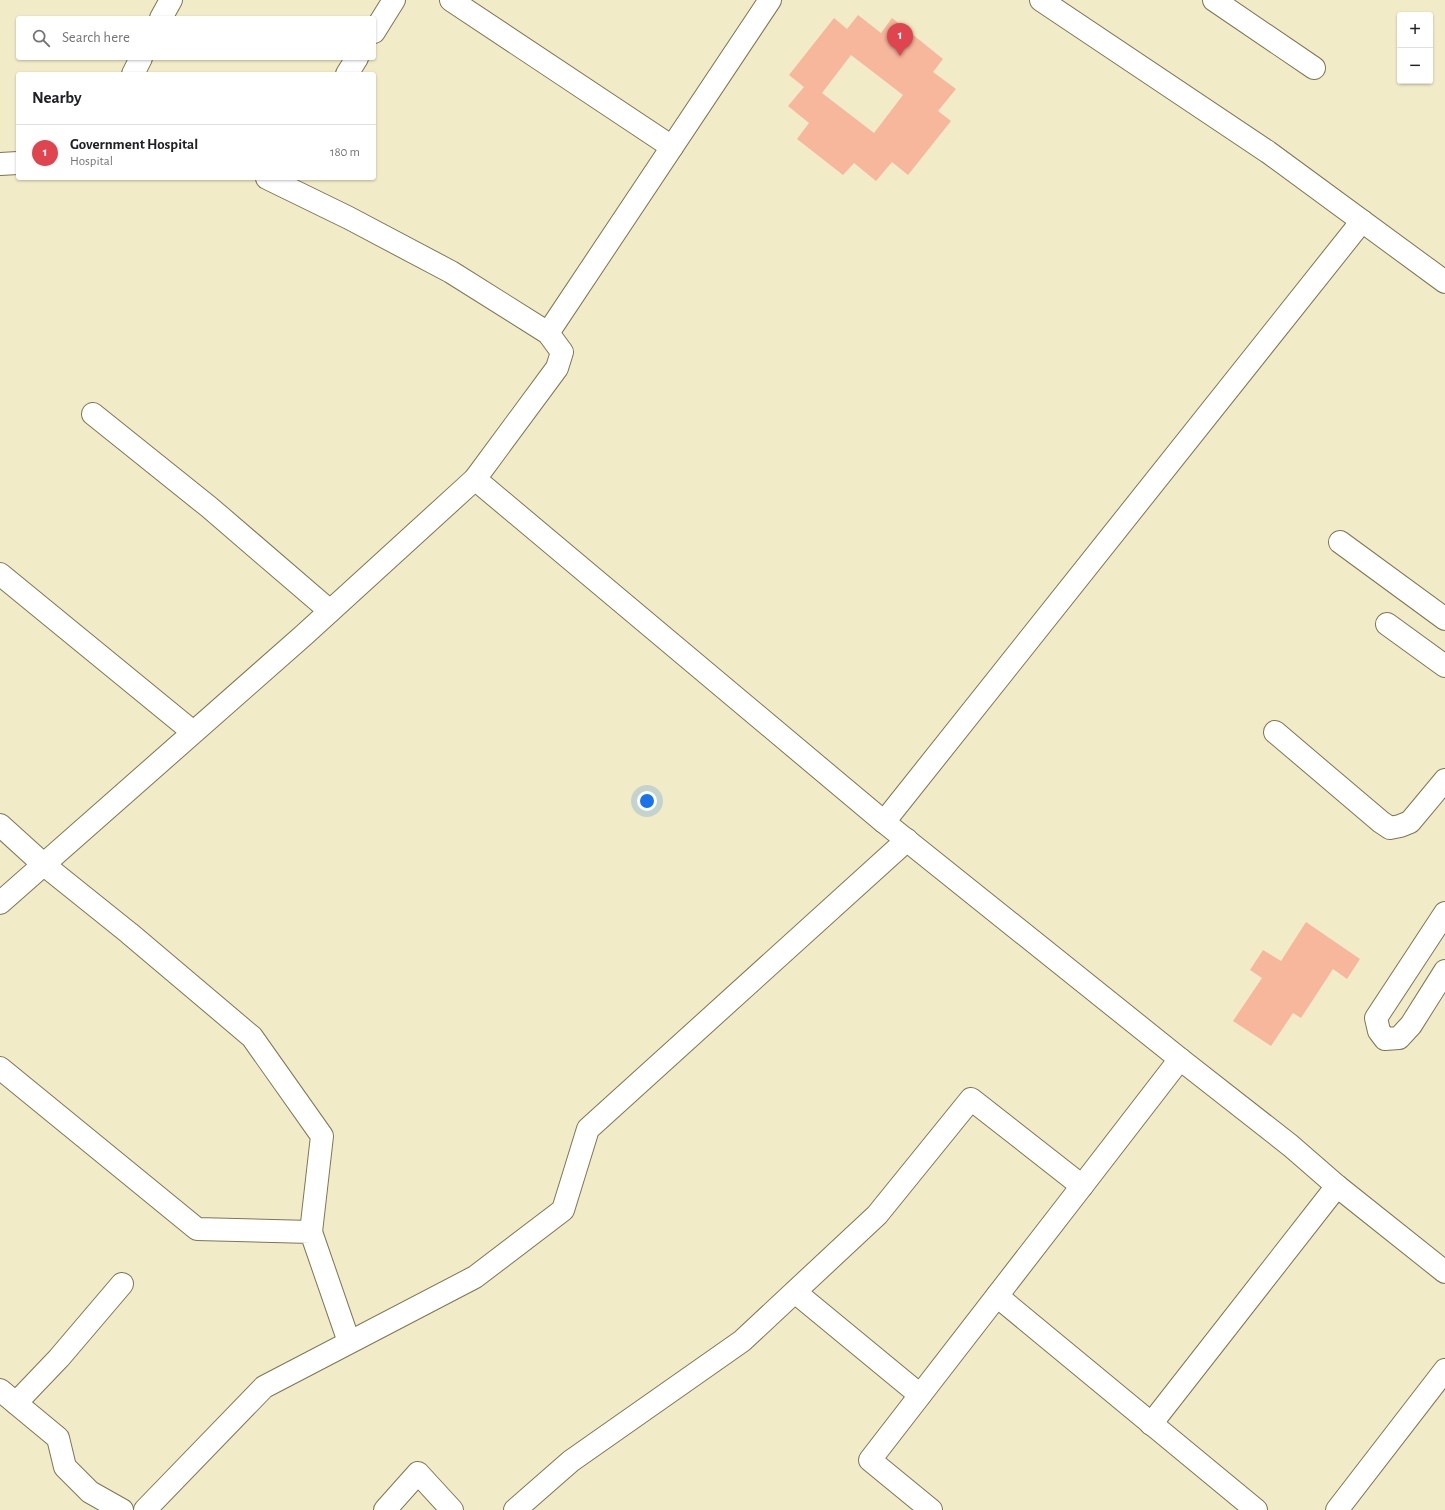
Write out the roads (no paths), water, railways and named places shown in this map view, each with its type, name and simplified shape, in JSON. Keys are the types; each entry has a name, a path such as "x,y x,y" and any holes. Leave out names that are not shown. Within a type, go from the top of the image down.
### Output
{"street":[{"path":"162,16 171,0"},
{"path":"376,29 394,0"},
{"path":"451,0 672,147"},
{"path":"548,333 770,0"},
{"path":"1041,0 1268,152 1445,282"},
{"path":"1214,0 1314,68"},
{"path":"134,72 140,60"},
{"path":"348,72 356,60"},
{"path":"0,164 16,163"},
{"path":"0,903 330,611 475,478 557,368 562,352 548,333 451,272 275,180"},
{"path":"884,822 1362,221"},
{"path":"93,414 210,507 330,611"},
{"path":"475,478 884,822 1291,1146 1445,1272"},
{"path":"1340,542 1445,619"},
{"path":"0,574 193,732"},
{"path":"1386,624 1445,666"},
{"path":"1275,732 1390,828 1410,822 1445,780"},
{"path":"0,824 43,864 129,933 252,1036 322,1136 311,1232 349,1342"},
{"path":"145,1510 264,1387 475,1277 563,1210 588,1129 907,840"},
{"path":"1445,913 1376,1018 1379,1031 1386,1039 1399,1038 1411,1026 1445,971"},
{"path":"931,1510 870,1460 1180,1059"},
{"path":"0,1068 197,1229 311,1232"},
{"path":"515,1510 572,1461 742,1341 877,1214 971,1099 1082,1186"},
{"path":"1151,1424 1338,1186"},
{"path":"16,1403 59,1358 122,1284"},
{"path":"795,1292 920,1395"},
{"path":"997,1296 1256,1510"},
{"path":"1337,1510 1445,1370"},
{"path":"0,1390 58,1438 65,1467 90,1492 122,1510"},
{"path":"385,1510 418,1473 452,1510"}],"place":[{"name":"Government Hospital","path":"900,56"}]}
